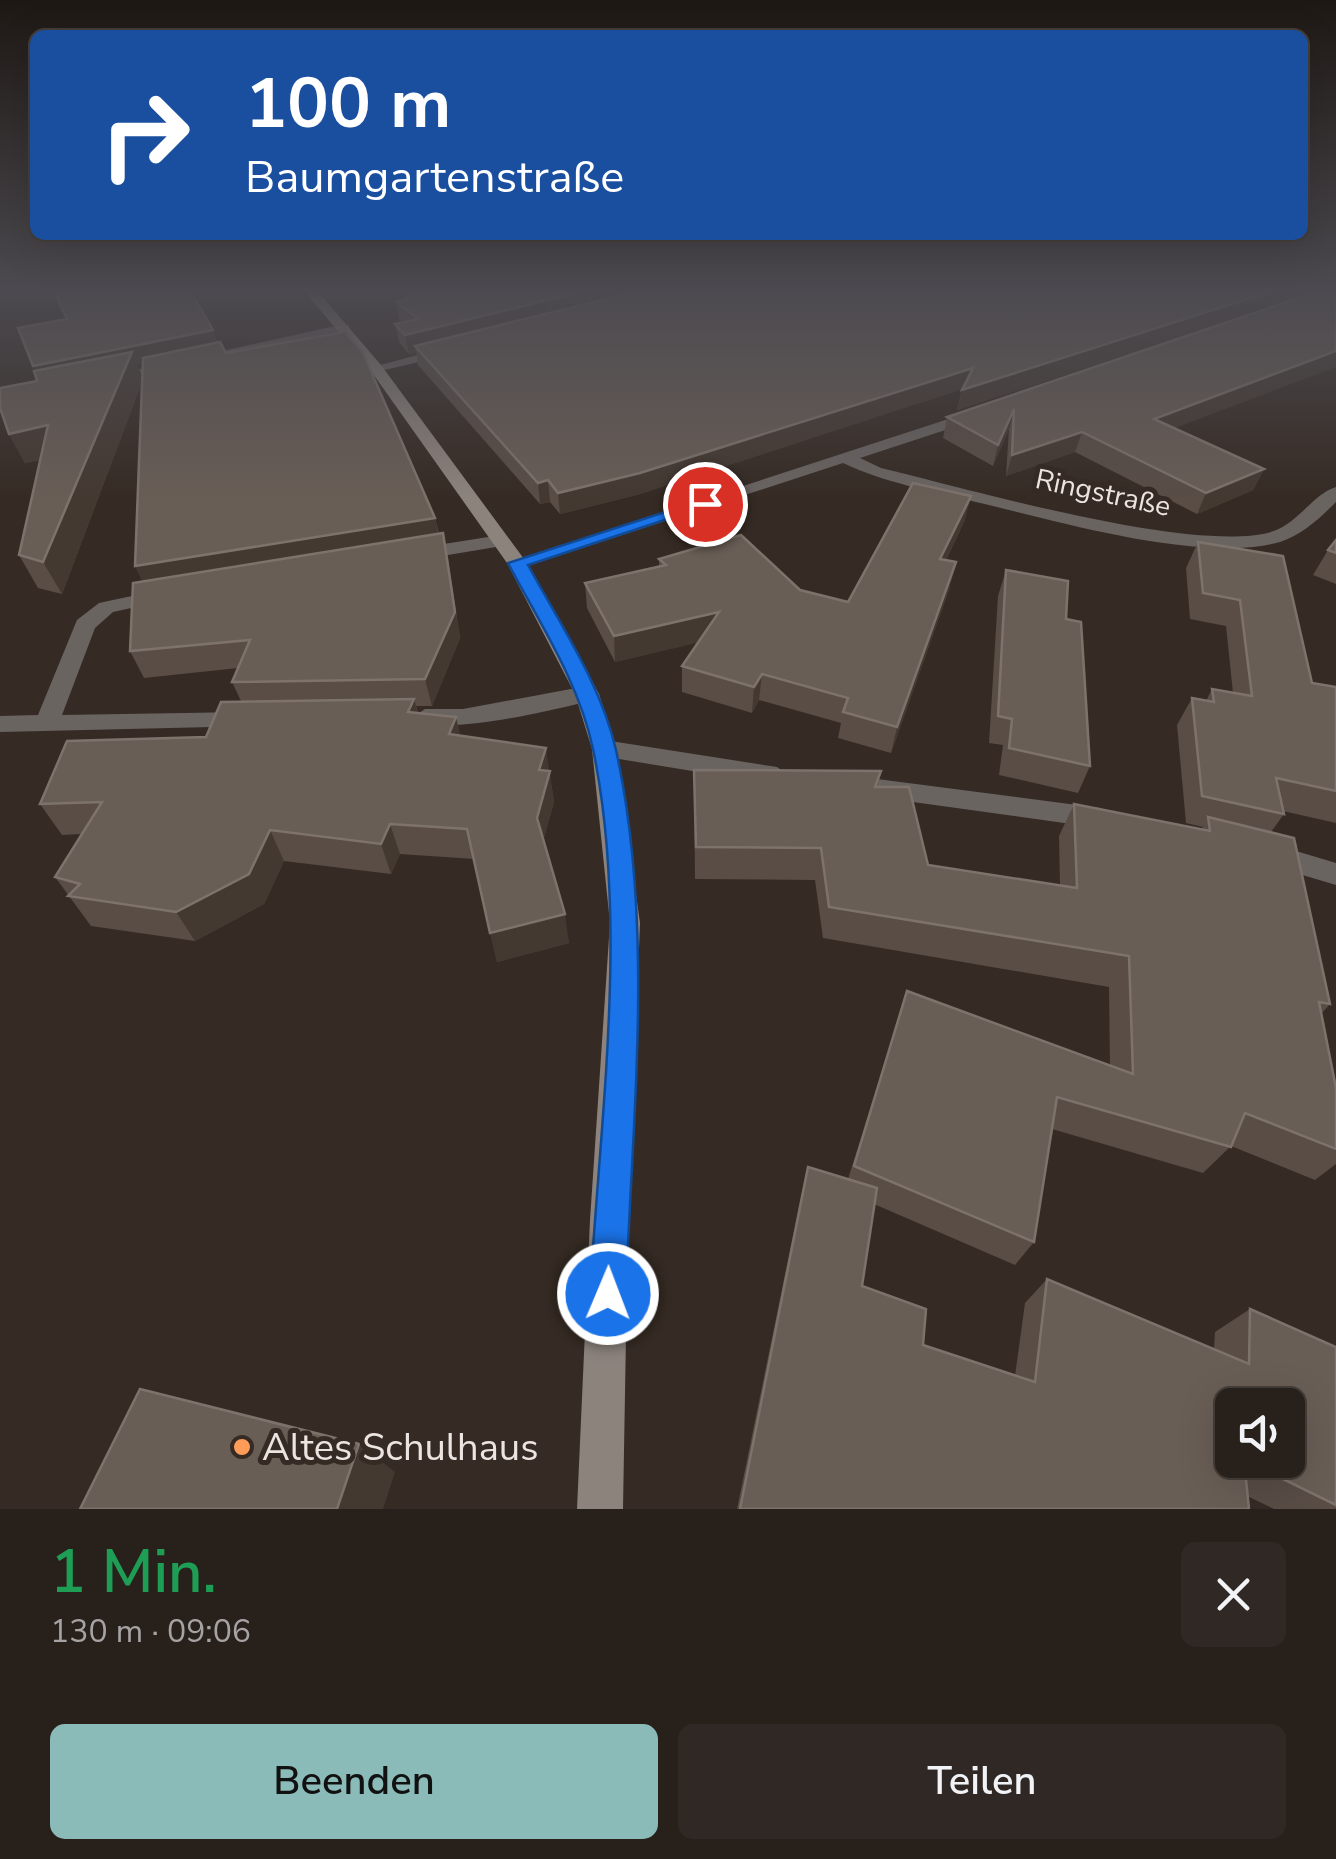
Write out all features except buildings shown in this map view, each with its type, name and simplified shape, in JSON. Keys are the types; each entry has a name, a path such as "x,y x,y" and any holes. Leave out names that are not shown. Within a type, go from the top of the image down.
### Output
{"street":[{"path":"98,380 200,358"},
{"path":"368,358 517,563 587,694 604,749 625,923 609,1220 600,1509"},
{"path":"376,368 416,358"},
{"path":"517,563 848,459 998,407"},
{"name":"Ringstraße","path":"848,459 876,472 1167,536 1222,541 1274,538 1305,522 1336,492"},
{"path":"397,558 500,542"},
{"path":"46,722 85,625 106,607 196,589"},
{"path":"398,718 463,717 587,694"},
{"path":"0,724 261,720"},
{"path":"604,749 800,779"},
{"path":"858,786 1129,824"},
{"path":"1244,847 1336,874"}],"place":[{"name":"Altes Schulhaus","path":"242,1447"}],"route":[{"path":"608,1294 625,923 604,749 587,694 517,563 705,504"}]}
